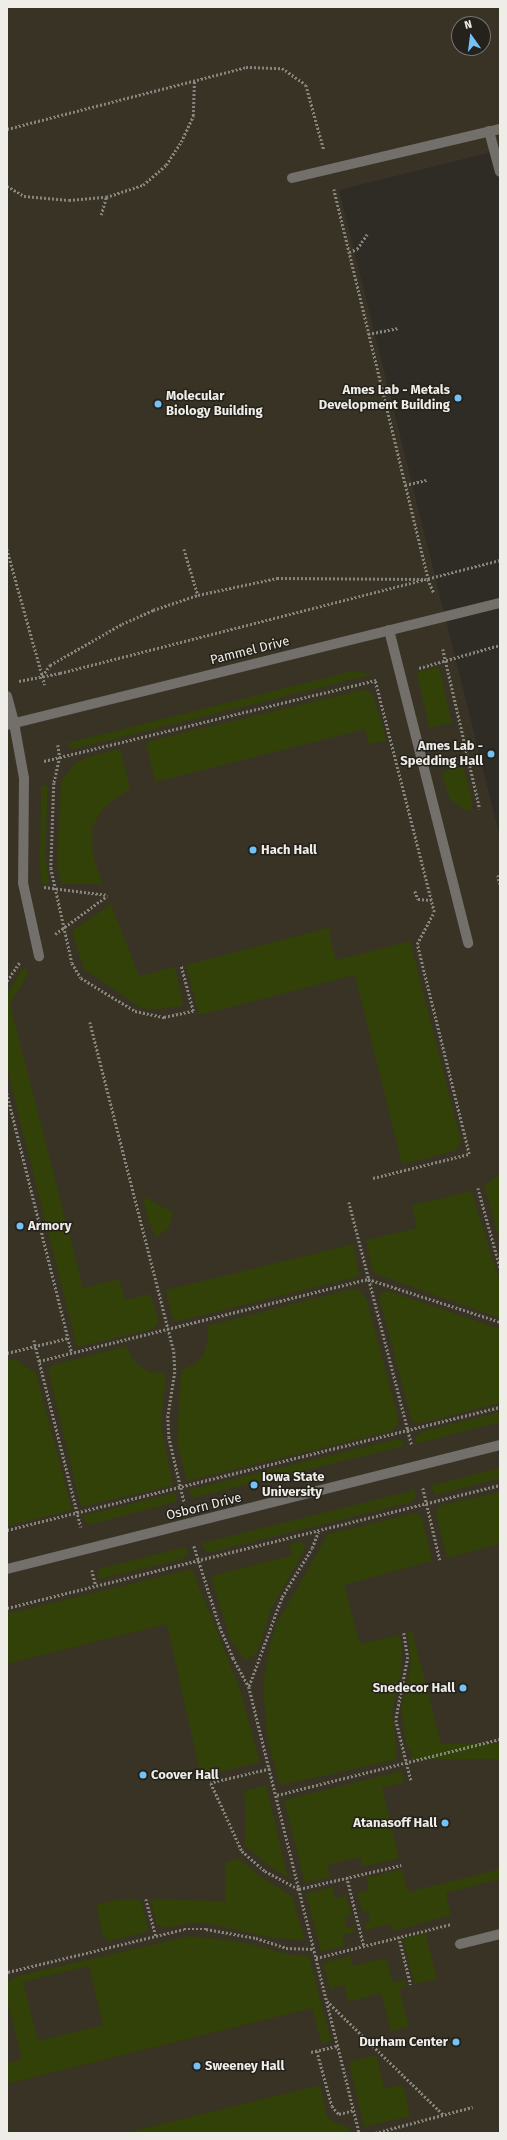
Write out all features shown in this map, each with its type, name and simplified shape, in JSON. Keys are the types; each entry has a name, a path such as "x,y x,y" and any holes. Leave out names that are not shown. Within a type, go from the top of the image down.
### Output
{"street":[{"path":"292,178 500,129"},
{"path":"489,131 500,172"},
{"name":"Pammel Drive","path":"10,724 500,603"},
{"path":"389,630 468,943"},
{"path":"7,696 10,724 24,778 23,883 39,956"},
{"name":"Osborn Drive","path":"7,1569 500,1446"},
{"path":"460,1944 500,1934"}],"path":[{"path":"7,129 246,67 282,68 306,85 329,170 428,578 434,594"},
{"path":"7,186 24,196 69,200 106,197 143,185 166,165 193,116 194,80"},
{"path":"101,215 106,197"},
{"path":"349,252 357,249 367,234"},
{"path":"368,334 398,328"},
{"path":"405,485 427,480"},
{"path":"7,549 44,685"},
{"path":"184,550 198,595"},
{"path":"35,677 500,560"},
{"path":"42,676 50,664 105,633 153,610 198,595 277,578 428,578"},
{"path":"419,668 500,645"},
{"path":"443,649 480,809"},
{"path":"44,760 381,679"},
{"path":"373,1178 469,1154 418,944 434,912 375,680"},
{"path":"58,745 60,757 54,783 51,850 54,888 72,963 81,978 135,1011 164,1017 193,1011 181,966"},
{"path":"498,875 500,884"},
{"path":"54,888 107,895 54,935"},
{"path":"415,891 418,900 431,900"},
{"path":"7,981 21,960"},
{"path":"90,1022 169,1331 175,1372 168,1416 169,1437 184,1501"},
{"path":"7,1093 72,1353"},
{"path":"478,1188 500,1267"},
{"path":"348,1202 412,1445"},
{"path":"39,1361 169,1331 368,1279 500,1322"},
{"path":"7,1354 69,1338"},
{"path":"34,1340 81,1527"},
{"path":"7,1530 500,1407"},
{"path":"7,1608 198,1560 318,1532 426,1503 500,1486"},
{"path":"423,1488 440,1560"},
{"path":"249,1687 282,1597 312,1548 318,1532"},
{"path":"194,1546 222,1633 233,1658 249,1687 277,1795 359,2133"},
{"path":"92,1570 96,1586"},
{"path":"404,1633 408,1657 396,1720 412,1780"},
{"path":"277,1795 500,1739"},
{"path":"270,1769 211,1784 242,1851 265,1871 299,1889 401,1865"},
{"path":"347,1877 364,1946"},
{"path":"146,1899 156,1936"},
{"path":"316,1958 456,1922"},
{"path":"8,1972 184,1929 206,1929 256,1938 286,1948 314,1949"},
{"path":"398,1937 411,1985"},
{"path":"326,1999 373,2042 444,2115"},
{"path":"311,2052 338,2046"},
{"path":"317,2051 332,2106 339,2114 354,2110"},
{"path":"375,2133 473,2107"}],"shaded area":[{"name":"Iowa State University","path":"7,7 500,7 500,150 339,190 500,837 500,2133 7,2133"}],"green space":[{"path":"439,667 452,723 429,728 417,672"},
{"path":"353,671 374,674 78,748 73,749 67,743"},
{"path":"361,690 369,691 373,696 387,740 369,744 365,729 155,782 146,742"},
{"path":"120,749 130,788 102,809 92,829 93,856 103,884 61,884 57,865 61,781 75,763 88,757"},
{"path":"463,767 472,799 472,811 465,810 450,799 441,772"},
{"path":"41,785 48,786 45,854 49,884 42,883 40,869"},
{"path":"111,904 139,976 175,967 183,1003 181,1006 154,1010 141,1008 84,969 72,931"},
{"path":"331,927 329,934 336,960 410,941 461,1141 455,1151 402,1164 355,975 199,1015 186,965"},
{"path":"26,967 28,974 10,1004 83,1288 119,1279 125,1300 150,1294 159,1321 153,1329 77,1347 7,1069 7,994 20,972"},
{"path":"500,1175 500,1241 484,1185"},
{"path":"471,1191 500,1282 500,1318 378,1275 372,1270 366,1240 417,1228 412,1207 416,1204"},
{"path":"142,1196 173,1212 169,1228 156,1237 148,1219"},
{"path":"353,1244 360,1276 183,1320 177,1321 172,1317 166,1290"},
{"path":"352,1289 359,1290 367,1301 399,1421 396,1426 391,1431 187,1481 177,1442 181,1370 197,1363 204,1354 208,1340 207,1326"},
{"path":"388,1291 500,1329 500,1403 421,1423 412,1422 380,1301 380,1294"},
{"path":"127,1346 131,1357 139,1366 150,1372 166,1373 161,1426 173,1485 81,1507 48,1369 53,1365"},
{"path":"15,1359 36,1373 72,1510 7,1526 7,1361"},
{"path":"500,1412 500,1422 416,1444 415,1438 421,1432"},
{"path":"397,1439 403,1441 404,1446 192,1498 188,1490"},
{"path":"500,1468 500,1478 436,1495 429,1486"},
{"path":"415,1490 415,1498 411,1502 207,1553 203,1547 203,1543"},
{"path":"500,1492 500,1544 447,1558 436,1515 437,1509 442,1505"},
{"path":"176,1493 176,1502 88,1525 82,1516"},
{"path":"416,1513 422,1517 432,1561 344,1585 360,1644 399,1635 402,1644 402,1670 392,1711 397,1757 393,1760 282,1785 279,1782 267,1737 263,1684 270,1644 277,1623 328,1534"},
{"path":"300,1541 305,1545 304,1551 271,1609 257,1653 248,1659 244,1659 230,1639 211,1576 292,1555 289,1544"},
{"path":"185,1547 188,1552 183,1559 99,1579 98,1569"},
{"path":"192,1569 240,1689 260,1762 201,1777 167,1624 7,1664 7,1614"},
{"path":"412,1631 442,1747 414,1754 407,1747 401,1709 411,1665 408,1632"},
{"path":"412,1744 500,1744 500,1759 412,1759"},
{"path":"402,1771 404,1782 382,1788 399,1858 363,1867 360,1857 327,1865 330,1877 305,1883 284,1800"},
{"path":"266,1785 288,1877 272,1868 244,1845 246,1821 244,1791"},
{"path":"239,1859 264,1879 292,1896 305,1940 273,1938 210,1924 193,1923 165,1928 157,1924 150,1899 225,1901 225,1862"},
{"path":"402,1869 408,1892 500,1869 500,1879 446,1893 451,1915 393,1931 391,1924 366,1930 364,1923 370,1922 368,1911 362,1912 357,1893 369,1890 366,1878"},
{"path":"332,1887 335,1898 346,1896 352,1915 345,1917 347,1928 353,1926 355,1932 342,1935 345,1946 321,1952 306,1894"},
{"path":"119,1899 141,1900 148,1929 146,1932 109,1941 103,1935 96,1905"},
{"path":"425,1933 437,1978 415,1984 403,1939"},
{"path":"190,1936 237,1941 292,1955 309,1956 331,2041 322,2044 312,2008 7,2084 7,2063 22,2059 7,2000 7,1982 19,1976","holes":["89,1966 103,2025 38,2041 23,1982"]},
{"path":"350,1956 353,1966 386,1958 393,1983 406,1980 407,1986 399,1988 409,2027 391,2031 381,1993 348,2002 344,1985 330,1989 323,1963"},
{"path":"376,2055 384,2088 403,2085 410,2116 364,2127 349,2062"},
{"path":"320,2085 327,2116 335,2123 349,2127 350,2133 124,2133"}],"place":[{"name":"Ames Lab - Metals Development Building","path":"458,398"},
{"name":"Molecular Biology Building","path":"158,404"},
{"name":"Ames Lab - Spedding Hall","path":"491,754"},
{"name":"Hach Hall","path":"253,850"},
{"name":"Armory","path":"20,1226"},
{"name":"Iowa State University","path":"254,1485"},
{"name":"Snedecor Hall","path":"463,1688"},
{"name":"Coover Hall","path":"143,1775"},
{"name":"Atanasoff Hall","path":"445,1823"},
{"name":"Durham Center","path":"456,2042"},
{"name":"Sweeney Hall","path":"197,2066"}]}
